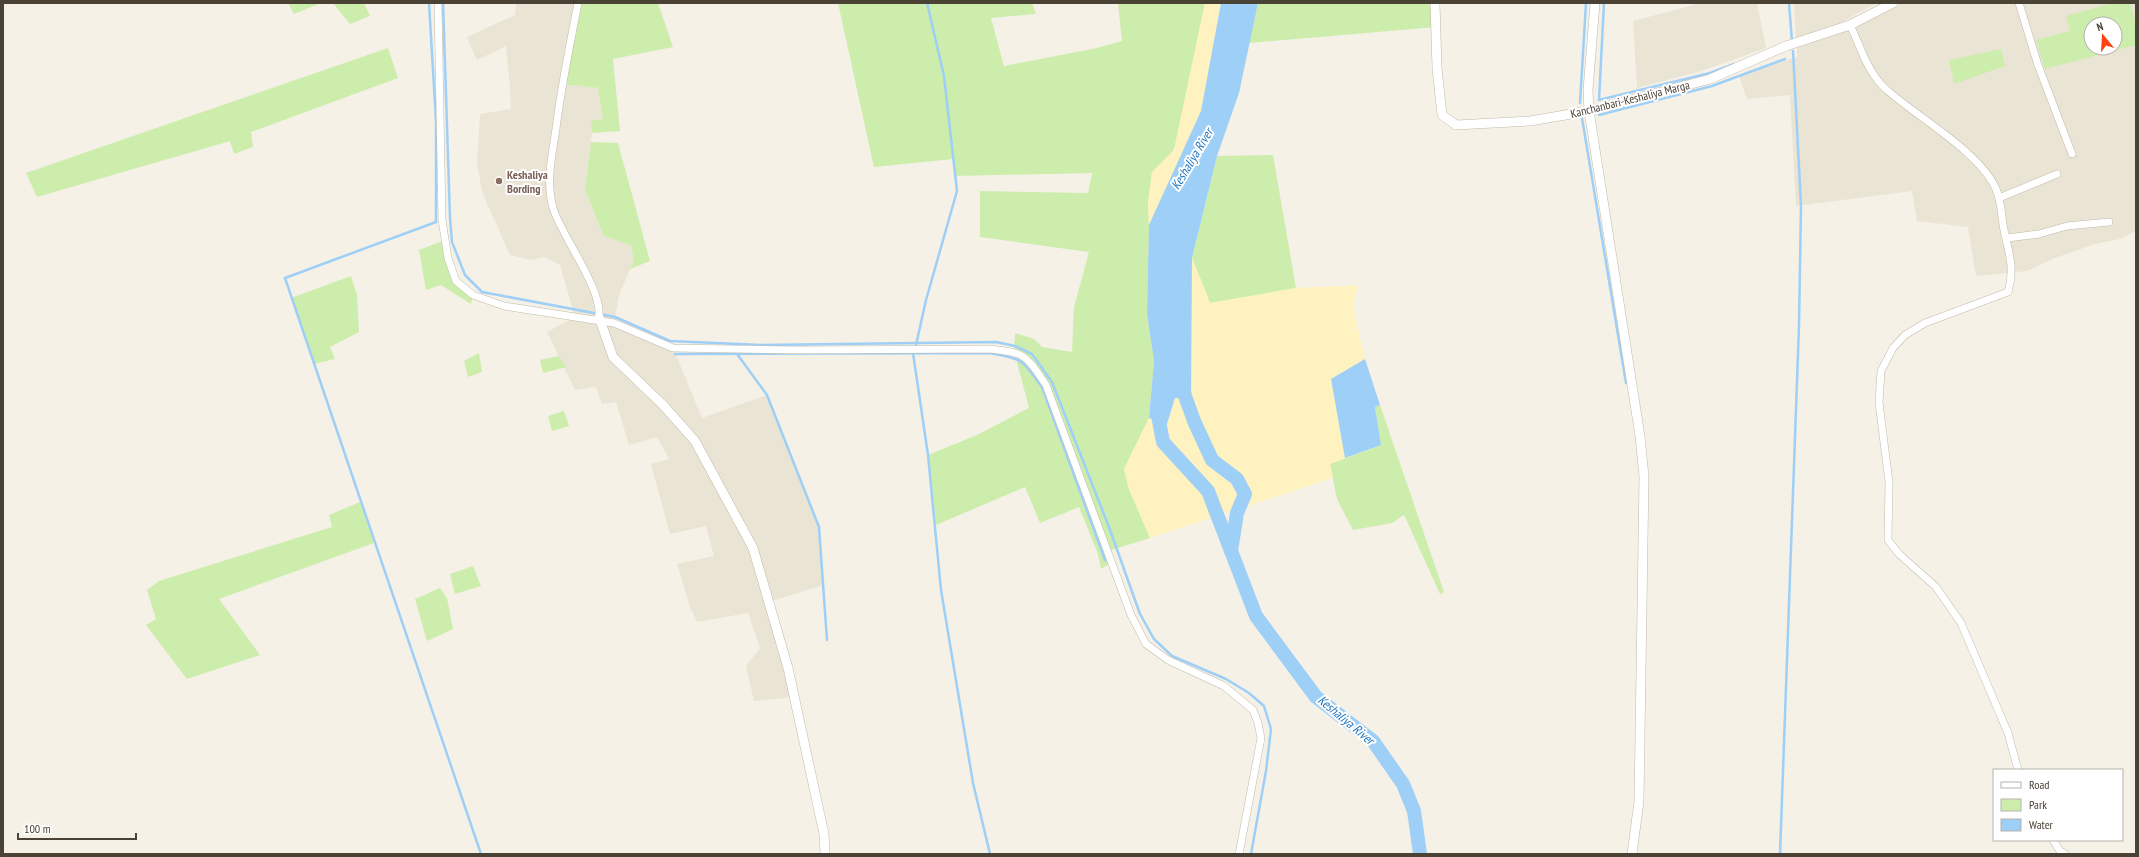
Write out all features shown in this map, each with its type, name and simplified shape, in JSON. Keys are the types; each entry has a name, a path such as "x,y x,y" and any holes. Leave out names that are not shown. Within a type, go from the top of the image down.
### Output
{"street":[{"path":"438,3 442,220 448,258 456,281 473,295 504,306 599,316 673,348 796,350 989,349 1014,351 1029,359 1046,385 1131,615 1146,644 1168,660 1224,686 1253,710 1258,723 1261,738 1239,854"},
{"path":"578,3 562,84 549,179 554,210 595,295 599,316 613,357 664,406 695,441 753,548 788,668 824,834 825,854"},
{"name":"Kanchanbari-Keshaliya Marga","path":"1436,3 1437,68 1442,116 1456,125 1530,121 1589,112 1710,79 1786,46 1850,25 1893,3"},
{"path":"1595,3 1588,90 1589,112 1640,436 1644,477 1639,801 1632,854"},
{"path":"2019,3 2038,65 2072,154"},
{"path":"1850,25 1866,63 1886,90 1956,142 1970,156 1995,187 1999,198 2007,238 2012,279 2008,292 1926,323 1905,335 1893,348 1881,371 1878,403 1889,482 1888,540 1899,554 1936,587 1961,623 2008,733 2018,769"},
{"path":"1999,198 2057,174"},
{"path":"2007,238 2039,234 2067,226 2109,222"},
{"path":"2054,841 2060,851 2065,854"}],"shaded area":[{"path":"516,3 578,3 562,84 598,88 603,119 591,120 592,133 585,189 603,235 631,246 634,260 619,295 614,323 673,348 702,418 767,395 819,527 823,585 769,602 795,697 754,701 746,666 760,648 748,613 697,622 690,607 677,564 714,556 706,526 670,534 651,464 669,459 657,437 629,445 616,402 602,404 596,387 575,390 547,332 575,317 560,265 544,257 531,260 510,255 482,192 477,162 480,114 511,109 510,87 506,46 477,60 467,37 515,15"},
{"path":"1701,3 1757,3 1766,48 1701,71 1637,88 1633,21"},
{"path":"1794,3 1877,3 1840,23 1796,38"},
{"path":"1900,3 2136,3 2136,231 2120,239 2095,244 2055,258 2027,271 1976,276 1968,227 1917,221 1912,191 1796,206 1790,95 1747,99 1739,76 1797,57 1797,48 1843,32"}],"green space":[{"path":"288,3 321,3 294,14"},
{"path":"333,3 364,3 370,16 350,24"},
{"path":"578,3 658,3 673,47 613,59 620,131 592,133 591,120 603,119 598,88 562,84"},
{"path":"838,3 1032,3 1036,14 991,18 1004,66 1097,48 1122,41 1118,3 1205,3 1174,150 1152,172 1148,203 1147,314 1154,361 1149,418 1124,469 1129,489 1150,538 1108,551 1112,562 1101,569 1098,554 1079,507 1040,523 1025,487 936,525 928,455 977,435 1029,408 1014,351 1015,333 1034,339 1042,347 1072,352 1074,307 1089,252 980,237 980,191 1088,193 1092,173 955,176 953,159 874,167"},
{"path":"1258,3 1435,3 1436,27 1249,43"},
{"path":"2113,3 2130,3 2136,24 2136,45 2123,48 2123,16 2083,16 2083,56 2094,56 2045,69 2036,40 2070,31 2066,16"},
{"path":"388,48 398,78 251,132 253,147 234,154 230,141 37,197 26,173"},
{"path":"2001,49 2005,66 1954,84 1949,60"},
{"path":"591,142 618,143 650,261 630,269 634,260 631,246 603,235 585,189"},
{"path":"1273,155 1296,288 1210,303 1192,258 1217,156"},
{"path":"445,240 456,281 473,295 471,304 441,285 426,290 419,250"},
{"path":"351,276 357,295 359,332 330,347 335,359 314,364 291,298"},
{"path":"479,353 482,372 468,377 464,361"},
{"path":"559,356 566,367 543,373 540,360"},
{"path":"1380,405 1444,592 1440,594 1404,515 1392,523 1353,530 1337,499 1330,464 1381,445 1375,407"},
{"path":"564,411 569,426 552,431 548,416"},
{"path":"360,502 374,543 219,599 260,655 187,679 146,625 156,619 147,590 159,581 332,527 329,515"},
{"path":"473,566 481,586 455,594 450,574"},
{"path":"440,588 447,598 453,629 427,641 415,599"}],"sand":[{"path":"1205,3 1221,3 1201,111 1149,225 1148,203 1152,172 1174,150"},
{"path":"1192,258 1210,303 1296,288 1358,285 1353,306 1365,359 1331,379 1345,458 1330,464 1333,478 1150,538 1129,489 1124,469 1149,418 1167,424 1175,398 1191,398"}],"water":[{"path":"1221,3 1258,3 1239,93 1217,156 1192,258 1191,399 1175,398 1167,424 1149,418 1154,361 1147,314 1149,225 1201,111"},
{"path":"1365,359 1380,405 1375,407 1381,445 1345,458 1331,379"}],"waterway":[{"path":"429,3 436,121 436,222 285,278 481,854"},
{"path":"443,3 452,242 465,275 482,292 615,317 670,341 761,345 996,342 1015,346 1032,354 1052,382 1109,527 1140,614 1154,639 1172,656 1226,679 1249,693 1264,706 1271,729 1266,771 1251,854"},
{"path":"916,345 926,300 957,191 944,76 927,3"},
{"path":"1580,103 1586,3"},
{"path":"1604,3 1599,100 1710,73 1734,64"},
{"path":"1789,3 1792,42"},
{"path":"1780,854 1799,326 1801,206 1793,51"},
{"path":"1599,115 1712,86 1785,59"},
{"path":"1582,118 1626,383"},
{"path":"913,353 928,455 941,590 973,783 990,854"},
{"path":"675,354 989,353 1016,359 1030,371 1042,387 1105,560"},
{"path":"737,354 767,395 819,527 827,640"},
{"name":"Keshaliya River","path":"1182,380 1185,396 1194,421 1212,460 1237,479 1245,494 1237,513 1231,551"},
{"name":"Keshaliya River","path":"1159,403 1157,410 1163,442 1208,491 1256,616 1316,697 1373,741 1403,784 1414,811 1420,854"}],"place":[{"name":"Keshaliya Bording","path":"499,181"}]}
